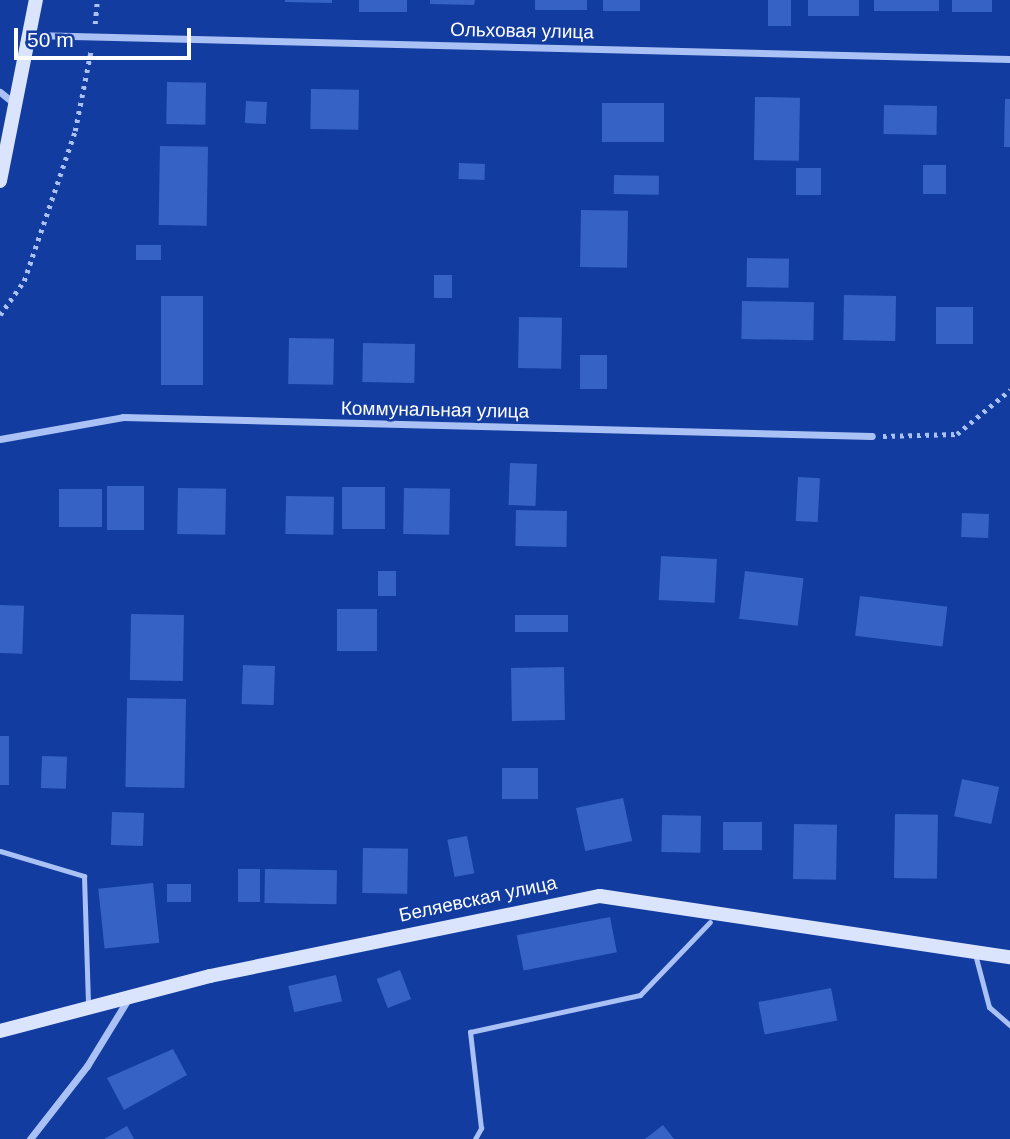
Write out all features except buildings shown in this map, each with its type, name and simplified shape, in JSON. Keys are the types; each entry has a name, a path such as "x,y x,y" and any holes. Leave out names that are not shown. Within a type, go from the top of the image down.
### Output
{"main road":[{"path":"0,181 19,107 33,35 36,0"},
{"name":"Беляевская улица","path":"0,1031 128,998 600,896 1010,957"}],"street":[{"name":"Ольховая улица","path":"33,35 1010,59"},
{"path":"0,92 19,107"},
{"name":"Коммунальная улица","path":"0,439 123,417 872,436"},
{"path":"30,1139 87,1066 128,998"}],"lane":[{"path":"0,851 84,876 88,1009"},
{"path":"475,1139 481,1128 470,1032 640,995 709,922"},
{"path":"975,951 989,1007 1010,1025"}],"path":[{"path":"0,314 24,281 75,131 94,36 97,0"},
{"path":"872,436 957,434 1010,390"}]}
